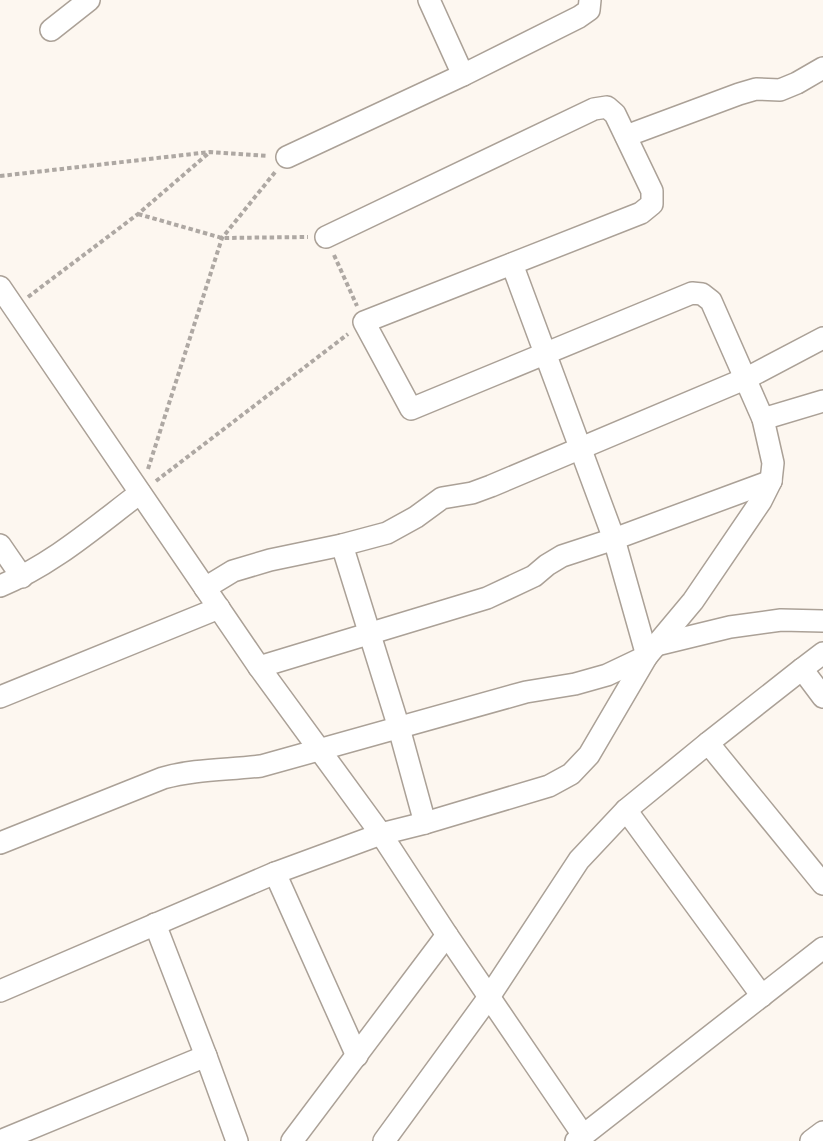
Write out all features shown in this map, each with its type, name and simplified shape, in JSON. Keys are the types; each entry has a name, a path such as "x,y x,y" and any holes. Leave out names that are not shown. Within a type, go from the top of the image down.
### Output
{"street":[{"path":"51,30 89,0"},
{"path":"429,0 463,75"},
{"path":"287,157 463,75 579,17 589,10 590,0"},
{"path":"626,136 756,89 780,90 823,68"},
{"path":"0,992 275,873 381,834 549,786 571,774 589,755 652,650 693,601 761,501 771,482 773,463 763,419 747,378 711,302 702,294 693,293 411,409 364,322 641,213 652,204 652,191 615,114 607,107 594,110 326,237"},
{"path":"512,264 614,539 652,650"},
{"path":"0,287 259,667 381,834 580,1138 823,948"},
{"path":"205,588 233,571 252,565 342,545 399,528 442,498 472,493 747,378 823,338"},
{"path":"763,419 822,405"},
{"path":"259,667 488,598 534,576 562,556 771,482"},
{"path":"0,586 22,577 56,556 140,493"},
{"path":"0,545 22,577"},
{"path":"342,545 399,728 425,823"},
{"path":"0,697 219,608"},
{"path":"0,843 163,778 184,772 261,766 526,692 575,684 607,675 652,650 730,627 781,620 823,621"},
{"path":"384,1141 489,997 579,860 626,810 823,653"},
{"path":"802,669 823,697"},
{"path":"708,743 823,884"},
{"path":"626,810 762,996"},
{"path":"275,873 357,1056"},
{"path":"155,924 237,1141"},
{"path":"292,1141 447,935"},
{"path":"0,1141 206,1056"},
{"path":"811,1141 823,1132"}],"path":[{"path":"0,176 210,152 287,157"},
{"path":"15,307 138,214 210,152"},
{"path":"140,493 222,238 287,157"},
{"path":"138,214 222,238 326,237 364,322 140,493"}]}
